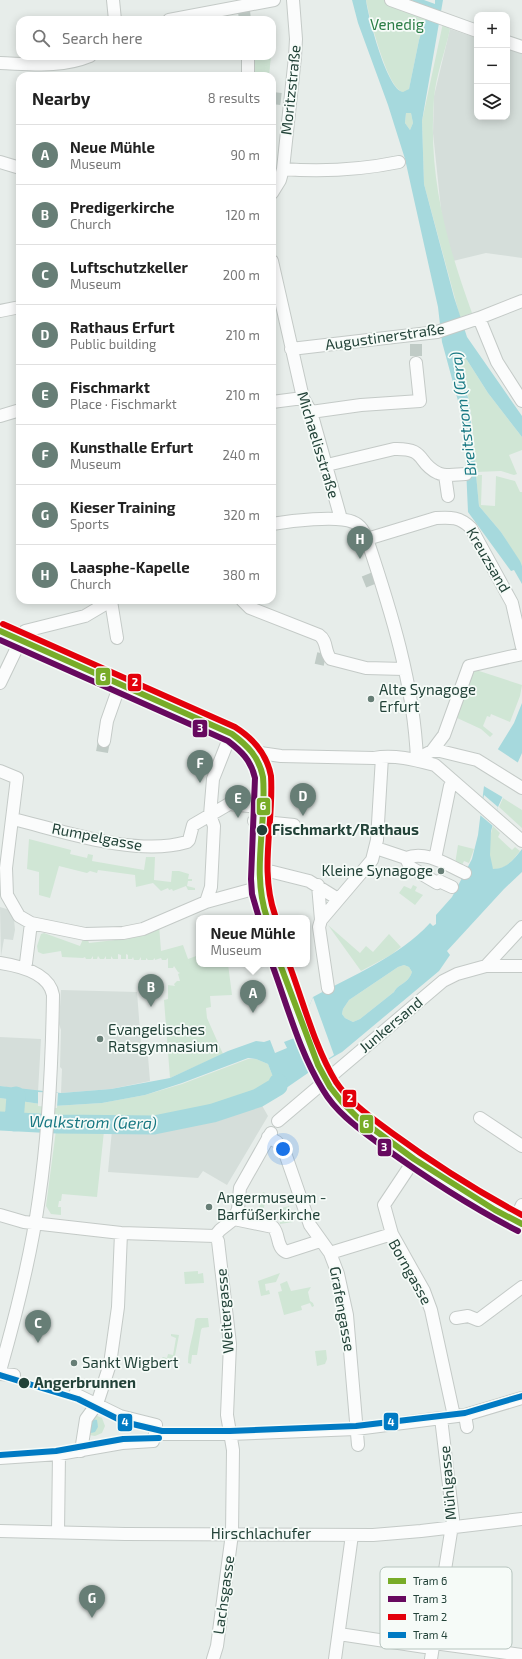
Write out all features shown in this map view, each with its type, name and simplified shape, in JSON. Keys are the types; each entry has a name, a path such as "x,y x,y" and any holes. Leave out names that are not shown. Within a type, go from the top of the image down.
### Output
{"street":[{"path":"113,0 115,16"},
{"path":"194,16 243,8 274,0"},
{"name":"Moritzstraße","path":"282,174 286,100 296,39 292,0"},
{"path":"391,0 423,13 474,30"},
{"path":"510,43 522,47"},
{"path":"0,63 57,65 79,60"},
{"path":"248,60 248,72"},
{"path":"0,162 16,167"},
{"path":"276,185 282,174 348,170 398,162"},
{"name":"Michaelisstraße","path":"276,280 303,398 311,412 341,519 362,528 389,606 410,690 417,760"},
{"name":"Augustinerstraße","path":"291,349 416,340 477,319 522,301"},
{"path":"0,311 16,308"},
{"path":"477,319 497,362 522,401"},
{"path":"311,412 361,405 420,401 416,363"},
{"path":"276,401 303,398"},
{"path":"0,416 16,411"},
{"path":"327,465 394,449 405,449 418,454 430,468 438,474 466,474"},
{"path":"445,475 448,496"},
{"name":"Kreuzsand","path":"367,539 436,518 448,517 464,521 471,528 512,602 522,647"},
{"path":"276,523 287,521 341,519"},
{"path":"0,683 19,642 26,631 85,616 107,604"},
{"path":"112,604 117,638"},
{"path":"246,604 250,608 319,635 324,640 328,659 366,668 404,669"},
{"path":"0,634 118,688 227,735 246,747 258,767 261,781 260,807 257,822 257,888 263,915"},
{"path":"435,765 436,751 444,735 469,666 522,654"},
{"path":"104,741 107,720 118,688"},
{"path":"415,734 436,751 477,760 522,788"},
{"path":"212,900 211,887 214,826 210,815 213,779 227,735"},
{"path":"417,760 436,751"},
{"path":"251,754 253,752 281,756 378,757 417,760 435,765 522,841"},
{"path":"328,988 318,927 321,920 372,860 376,848 378,757"},
{"path":"4,773 17,778 6,868 7,895 19,916 31,923 85,934 123,933 143,929 212,900 257,888"},
{"path":"432,858 450,786 454,782"},
{"path":"210,815 229,804 260,807"},
{"name":"Rumpelgasse","path":"13,819 118,844 155,847 187,842 192,826 210,815"},
{"path":"257,822 294,825"},
{"path":"376,848 432,858 465,873"},
{"path":"411,855 410,867 437,883 439,881 452,887"},
{"path":"257,862 273,872 309,880 338,899"},
{"path":"318,885 321,920"},
{"path":"23,968 26,962 31,923"},
{"path":"486,966 522,927"},
{"path":"0,963 23,968 46,981 51,987 53,995 50,1092 35,1224 9,1339 0,1371"},
{"name":"Junkersand","path":"278,1121 317,1086 330,1080 340,1069 443,981 457,974 486,966 522,966"},
{"path":"284,967 321,1064 330,1080 359,1115 416,1157 519,1220 522,1205"},
{"path":"480,1118 522,1146"},
{"name":"Grafengasse","path":"234,1219 238,1209 240,1188 270,1135 285,1153 310,1225 330,1253 338,1274 347,1315 358,1445"},
{"path":"392,1234 384,1205 416,1157"},
{"path":"0,1215 35,1224 121,1233 215,1236 234,1219 273,1227 281,1248 286,1252 320,1241"},
{"path":"81,1451 86,1419 97,1404 107,1375 118,1307 121,1233"},
{"name":"Borngasse","path":"330,1253 392,1234 424,1291 431,1310 451,1402 467,1427"},
{"name":"Weitergasse","path":"215,1236 218,1242 230,1344 227,1415 230,1434"},
{"path":"456,1318 468,1316 478,1320 522,1287"},
{"path":"0,1374 14,1375"},
{"path":"0,1458 59,1454 122,1443 154,1441 156,1425 120,1416 75,1394"},
{"path":"155,1434 230,1434 356,1429 460,1415 522,1398"},
{"name":"Mühlgasse","path":"441,1418 452,1519 446,1567"},
{"name":"Lachsgasse","path":"213,1659 217,1646 232,1534 232,1450 230,1434"},
{"path":"58,1532 59,1454"},
{"name":"Hirschlachufer","path":"0,1531 352,1535 452,1528 522,1519"},
{"path":"335,1659 352,1535"},
{"path":"339,1634 380,1640"},
{"name":"Mühlgasse","path":"432,1659 433,1649"},
{"path":"478,1649 522,1655"}],"shaded area":[{"path":"450,29 474,37 474,120 510,120 510,50 522,54 522,258 486,253 453,261 442,219 433,133 434,96"},
{"path":"0,907 10,910 14,919 15,930 13,940 4,939 1,956"},
{"name":"Evangelisches Ratsgymnasium","path":"61,990 137,992 141,1044 147,1044 150,1081 111,1089 61,1093 61,1030 59,1024"},
{"path":"0,1037 41,1039 38,1092 0,1086"},
{"path":"260,1102 268,1116 227,1185 203,1171 198,1178 108,1172 112,1130 135,1132 168,1129 205,1120"}],"green space":[{"name":"Venedig","path":"366,0 412,0 426,18 419,40 409,89 402,92 395,86 388,73 376,39"},
{"path":"443,23 450,29 435,89 433,127 434,154 441,208 447,234 472,313 460,317 424,184 422,121"},
{"path":"253,60 271,60 269,72 253,72"},
{"path":"406,113 411,113 413,123 410,130 405,123"},
{"path":"461,353 488,393 522,437 522,450 509,455 517,474 514,475 501,471 476,472 468,395 460,365"},
{"path":"476,475 482,475 481,505 495,506 496,476 515,481 520,492 522,492 522,566 501,532 479,506"},
{"path":"473,669 522,685 520,696 510,722 491,714 490,717 487,716 483,726 493,734 490,737 481,729 455,717"},
{"path":"503,798 522,810 522,828 499,807"},
{"path":"493,826 500,833 498,837 512,850 515,847 520,851 506,866 498,869 493,869 490,860 490,836"},
{"path":"29,839 71,850 70,854 87,858 88,854 93,855 92,861 144,870 146,857 155,857 154,880 171,882 172,871 179,871 189,874 188,879 192,879 192,881 188,881 187,886 195,888 195,890 188,890 186,886 173,891 172,889 169,890 168,888 161,891 153,883 136,887 135,875 98,870 97,873 90,871 87,873 59,866 50,898 39,895 39,872 27,869"},
{"path":"458,845 474,849 469,863 464,861 461,867 455,864"},
{"path":"413,885 417,887 415,891 423,895 415,905 399,893 404,886 411,889"},
{"path":"159,925 161,951 183,945 188,959 196,956 196,967 228,967 232,995 210,996 211,1007 206,1008 207,1018 223,1054 170,1078 164,1000 168,999 168,985 175,986 174,984 177,981 180,981 178,974 180,973 174,966 173,968 168,968 168,958 166,960 162,960 161,958 155,960 155,958 153,960 148,960 146,958 146,960 141,960 141,957 139,960 134,960 133,957 132,959 128,959 128,955 126,954 126,959 121,959 121,955 118,954 118,959 113,959 111,956 111,959 106,959 106,956 104,959 100,959 98,956 97,959 93,959 93,956 91,959 86,959 85,957 62,957 61,951 43,954 38,952 37,946 41,934 44,933 80,946 83,939 88,940 89,943 124,939"},
{"path":"328,925 360,953 366,946 373,952 389,934 401,947 391,955 361,971"},
{"path":"404,965 409,967 412,972 408,979 394,992 360,1019 353,1022 345,1018 342,1014 343,1009 349,1000 398,967"},
{"path":"248,1059 256,1059 268,1064 273,1077 270,1085 236,1099 203,1109 170,1116 137,1119 70,1120 0,1116 0,1098 54,1106 102,1103 145,1095 182,1084"},
{"path":"56,1130 104,1131 97,1197 62,1194 58,1207 61,1207 61,1215 51,1214 46,1206"},
{"path":"263,1192 265,1193 265,1203 260,1223 256,1222"},
{"path":"289,1206 293,1222 280,1224 278,1209"},
{"path":"198,1271 198,1274 203,1273 204,1283 185,1284 184,1272"},
{"path":"280,1273 276,1282 265,1284 266,1291 269,1290 270,1294 261,1296 258,1281"},
{"path":"287,1281 291,1291 311,1287 308,1292 310,1301 314,1306 312,1307 310,1303 301,1306 302,1310 284,1315 278,1292 282,1291 280,1284"},
{"path":"197,1318 208,1318 209,1327 202,1328 201,1330 197,1355 192,1355 191,1364 188,1363 189,1352 195,1320"},
{"path":"171,1334 179,1335 174,1361 169,1360 168,1364 158,1362 163,1357 167,1358 168,1354 173,1355 176,1338 171,1336"},
{"path":"326,1350 327,1359 325,1364 317,1366 315,1351"},
{"path":"93,1414 102,1418 105,1426 102,1433 95,1436 89,1435 87,1431 91,1433 98,1427"}],"water":[{"name":"Breitstrom (Gera)","path":"352,0 366,0 374,36 385,66 397,88 403,92 409,89 419,40 426,18 412,0 424,0 435,4 435,0 443,0 422,121 424,184 454,297 467,337 522,416 522,437 488,393 467,360 460,353 460,371 469,400 479,506 501,532 520,561 522,566 522,584 514,570 511,571 468,512 464,423 442,342 438,307 405,159 388,105 358,23","holes":["406,113 411,113 413,123 410,130 405,123"]},
{"path":"522,703 522,753 498,807 491,831 490,855 493,869 498,869 510,863 522,849 522,872 504,889 447,951 450,955 439,971 342,1052 321,1064 279,1093 260,1102 255,1092 270,1085 273,1077 268,1064 256,1059 248,1058 182,1083 145,1095 102,1103 54,1106 0,1098 0,1086 61,1093 111,1089 170,1078 228,1051 256,1041 264,1042 270,1040 275,1053 287,1048 284,1042 297,1037 313,997 390,956 418,935 430,923 433,926 436,924 436,915 452,897 472,859 478,835 484,786 498,749 514,723","holes":["404,965 409,967 412,972 408,979 360,1019 353,1022 345,1018 342,1014 343,1009 349,1000 398,967"]},
{"name":"Angerbrunnen","path":"93,1419 97,1420 98,1427 95,1432 91,1433 89,1431"}],"pier":[{"path":"496,748 520,764 504,798 482,785"},
{"path":"484,795 498,807 493,826 480,815"},
{"path":"313,997 334,1055 310,1071 297,1037"},
{"path":"38,1092 58,1093 57,1108 38,1106"}],"waterway":[{"name":"Walkstrom (Gera)","path":"0,1121 57,1124 154,1125 213,1113 258,1098 278,1086 278,1083"},
{"path":"14,1122 16,1096"}],"tunnel":[{"path":"244,11 245,16"},
{"path":"276,98 281,99"},
{"path":"416,344 416,363"},
{"path":"364,582 374,578"},
{"path":"316,658 325,660"},
{"path":"102,752 104,741"}],"tram line":[{"name":"2","path":"3,624 235,727 254,742 263,754 271,776 271,811 267,863 270,898 275,915"},
{"name":"6","path":"0,631 232,734 252,752 259,764 263,777 264,795 260,848 260,883 262,900 266,915"},
{"name":"3","path":"0,640 228,741 241,752 251,766 255,778 251,879 252,894 258,915"},
{"name":"3","path":"273,967 301,1046 315,1076 335,1107 358,1128 415,1169 466,1202 518,1231"},
{"name":"6","path":"281,967 318,1065 330,1087 342,1102 357,1117 414,1159 495,1210 522,1224"},
{"name":"2","path":"290,967 322,1054 336,1082 348,1097 369,1116 423,1155 522,1215"},
{"name":"4","path":"0,1375 78,1399 124,1422 162,1431 230,1431 356,1426 465,1413 522,1396"},
{"name":"4","path":"0,1455 56,1451 123,1439 159,1438"}],"place":[{"name":"Laasphe-Kapelle","path":"360,559"},
{"name":"Alte Synagoge Erfurt","path":"371,699"},
{"name":"Kunsthalle Erfurt","path":"200,783"},
{"name":"Rathaus Erfurt","path":"303,816"},
{"name":"Fischmarkt","path":"238,818"},
{"name":"Fischmarkt/Rathaus","path":"262,830"},
{"name":"Kleine Synagoge","path":"441,871"},
{"name":"Predigerkirche","path":"151,1007"},
{"name":"Neue Mühle","path":"253,1013"},
{"name":"Evangelisches Ratsgymnasium","path":"100,1039"},
{"name":"Angermuseum - Barfüßerkirche","path":"209,1207"},
{"name":"Luftschutzkeller","path":"38,1343"},
{"name":"Sankt Wigbert","path":"74,1363"},
{"name":"Angerbrunnen","path":"24,1383"},
{"name":"Kieser Training","path":"92,1618"}]}
